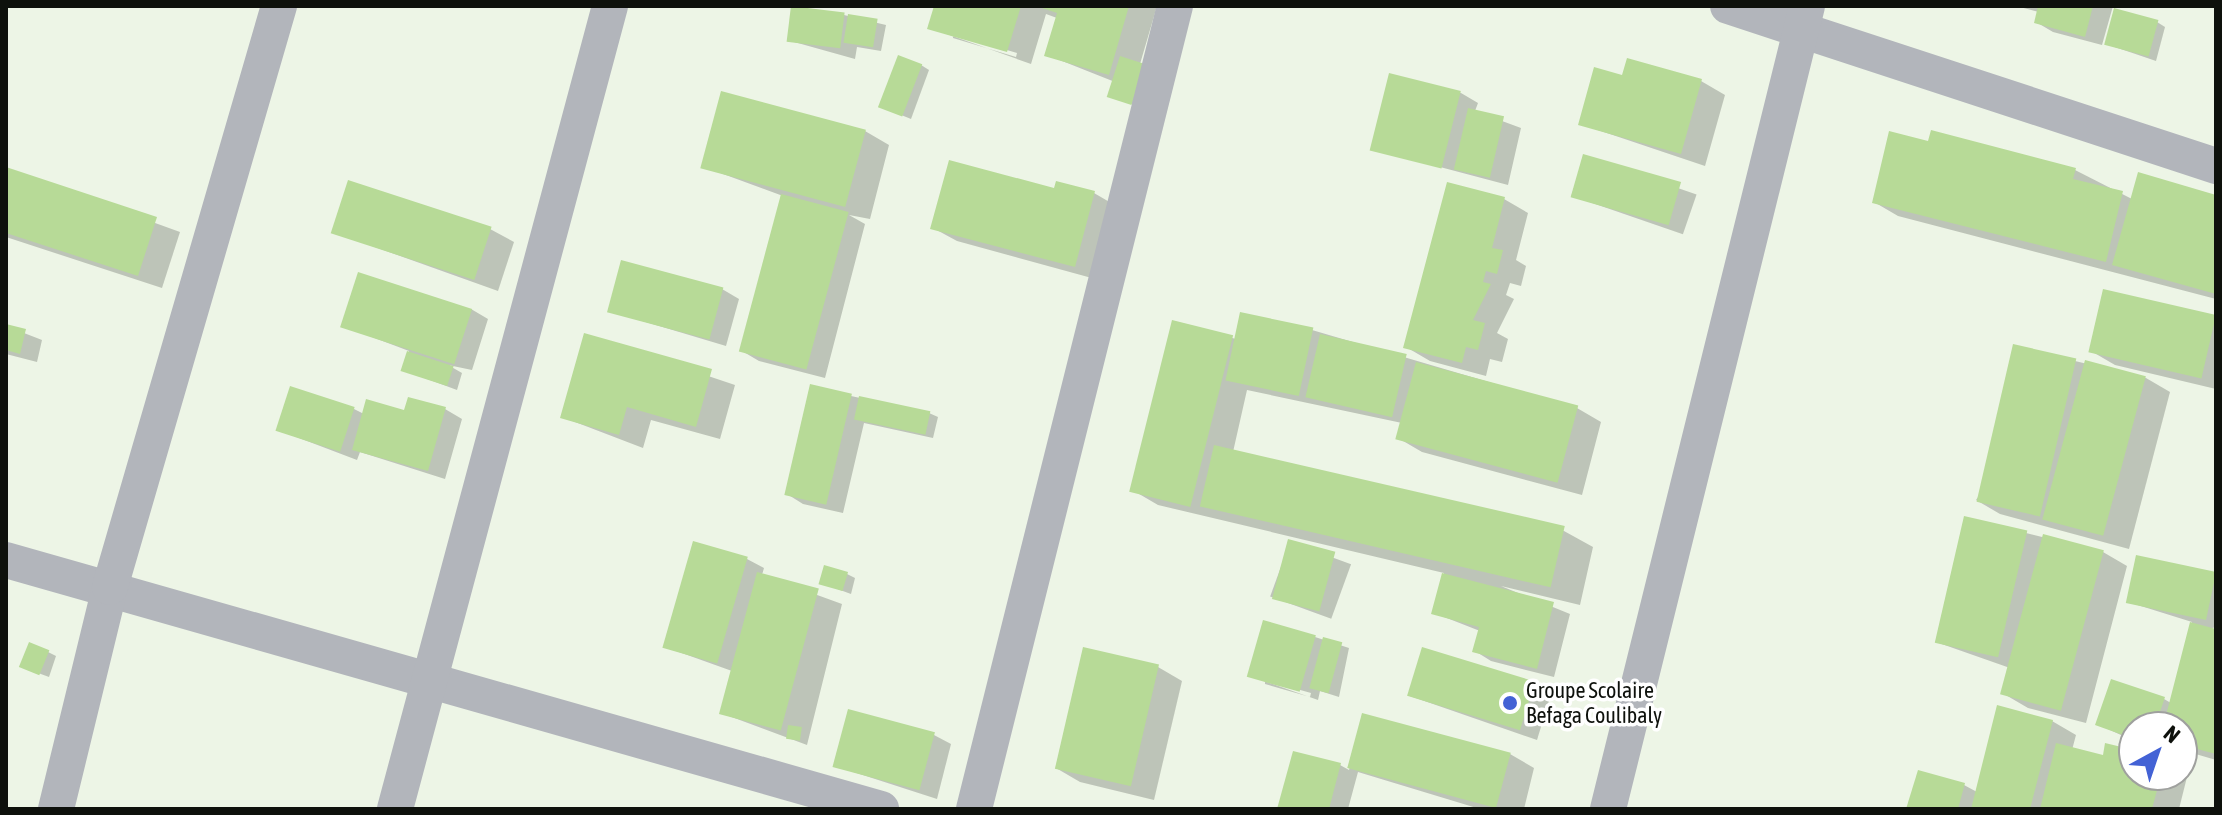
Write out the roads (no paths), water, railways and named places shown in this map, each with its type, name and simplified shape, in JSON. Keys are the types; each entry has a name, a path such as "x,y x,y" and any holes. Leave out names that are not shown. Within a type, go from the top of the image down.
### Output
{"street":[{"path":"56,809 110,587 279,6"},
{"path":"395,809 610,6"},
{"path":"974,809 1175,6"},
{"path":"1728,6 1804,16 2216,166"},
{"path":"1608,809 1804,16"},
{"path":"6,560 110,587 427,685 881,809"}],"place":[{"name":"Groupe Scolaire Befaga Coulibaly","path":"1510,703"}]}
